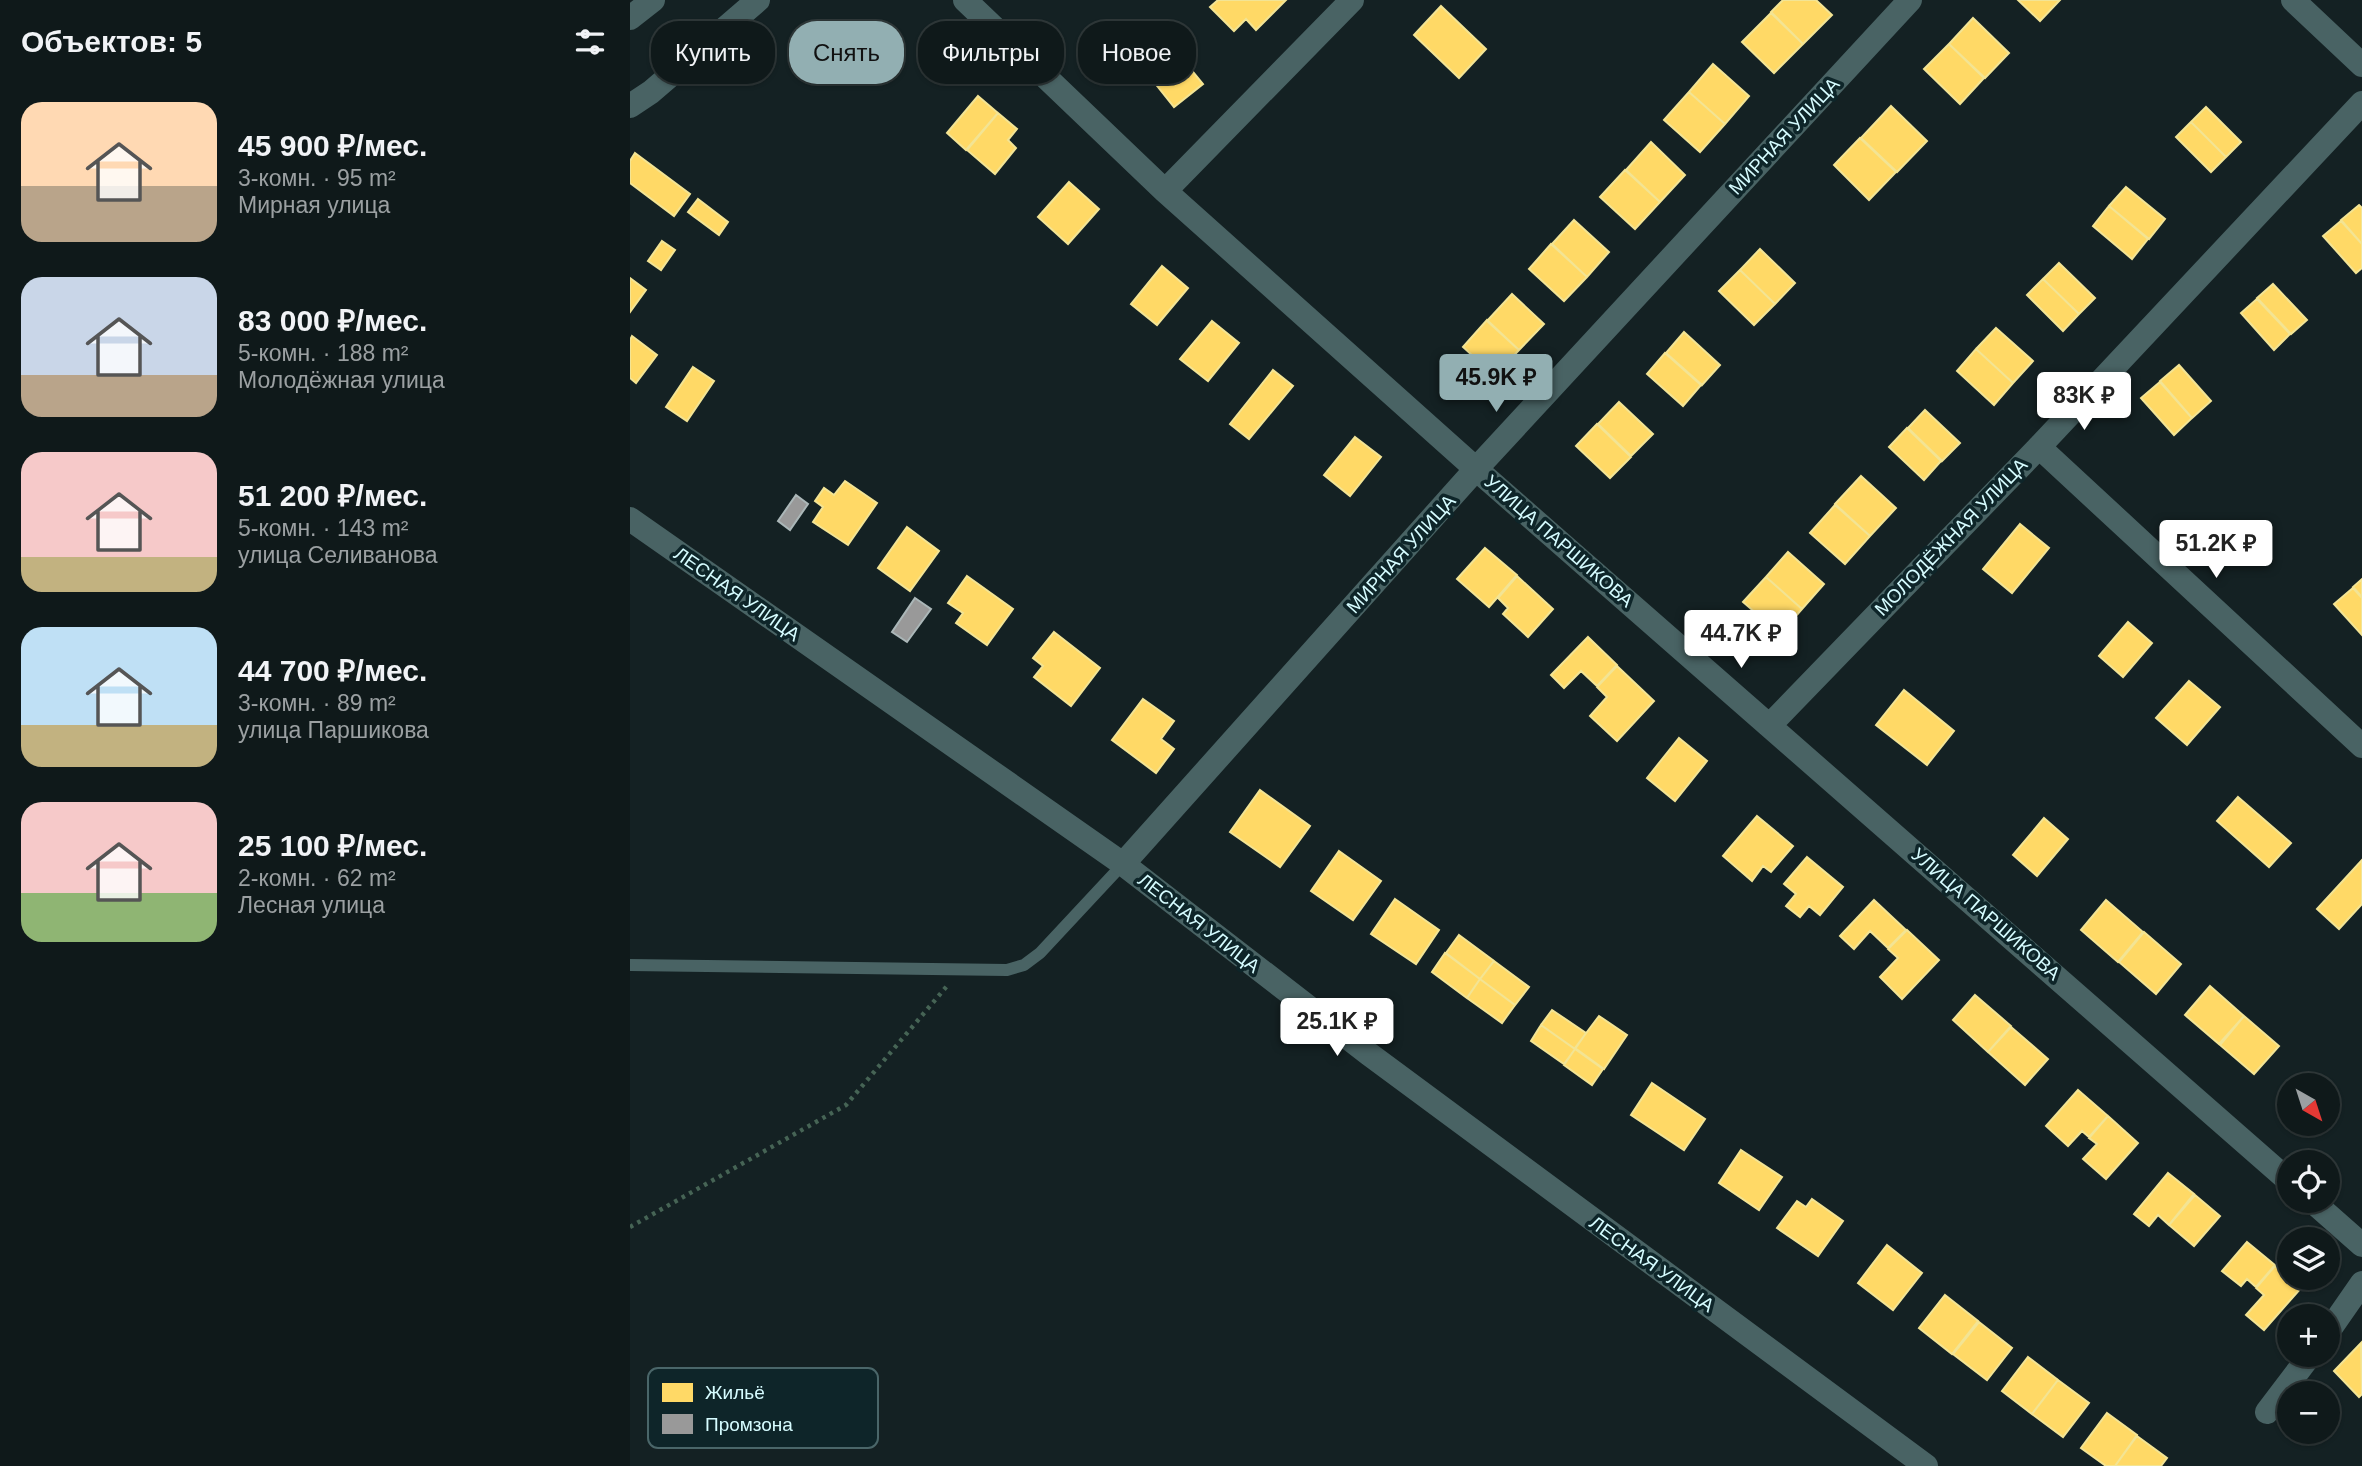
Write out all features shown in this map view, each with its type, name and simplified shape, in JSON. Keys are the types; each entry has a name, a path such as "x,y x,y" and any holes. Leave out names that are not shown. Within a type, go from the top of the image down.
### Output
{"street":[{"path":"630,18 653,0"},
{"path":"630,106 651,92 758,0"},
{"name":"УЛИЦА ПАРШИКОВА","path":"965,0 1166,191 1476,469 2277,1170"},
{"path":"1166,191 1352,0"},
{"name":"МИРНАЯ УЛИЦА","path":"1123,864 1476,469 1910,0"},
{"path":"2293,0 2362,65"},
{"name":"МОЛОДЁЖНАЯ УЛИЦА","path":"1770,724 2039,447 2362,103"},
{"path":"2039,447 2362,746"},
{"name":"ЛЕСНАЯ УЛИЦА","path":"630,519 1123,864 1380,1063 1926,1466"},
{"path":"2326,1213 2362,1245"},
{"path":"2340,1315 2362,1283"},
{"path":"2267,1412 2301,1367"}],"lane":[{"path":"630,965 1007,970 1024,965 1040,953 1123,864"}],"path":[{"path":"630,1227 846,1105 962,970"}],"building: Жильё":[{"path":"1218,0 1286,0 1256,30 1246,19 1234,31 1210,7"},
{"path":"1783,0 1816,0 1832,15 1803,44 1771,12"},
{"path":"2018,0 2060,0 2040,21"},
{"path":"1441,6 1486,49 1459,78 1414,35"},
{"path":"1771,13 1803,44 1774,73 1742,42"},
{"path":"1973,18 2009,53 1985,78 1949,44"},
{"path":"1949,44 1984,78 1960,104 1924,69"},
{"path":"1713,64 1749,96 1725,124 1689,92"},
{"path":"1196,75 1203,84 1174,107 1156,84 1196,84"},
{"path":"1689,92 1725,124 1700,152 1664,120"},
{"path":"978,96 998,113 966,150 947,133"},
{"path":"1891,106 1927,141 1897,172 1861,138"},
{"path":"2206,107 2241,142 2226,157 2191,122"},
{"path":"998,113 1017,129 1008,140 1016,148 995,174 967,150"},
{"path":"2191,122 2226,157 2211,172 2176,137"},
{"path":"1860,138 1896,172 1869,200 1834,165"},
{"path":"1651,142 1685,175 1660,202 1626,170"},
{"path":"635,153 690,194 674,216 630,183 630,161"},
{"path":"1625,170 1660,202 1635,229 1600,197"},
{"path":"1069,182 1099,209 1068,244 1038,217"},
{"path":"2126,187 2165,219 2149,239 2109,206"},
{"path":"698,199 728,222 719,235 688,212"},
{"path":"2359,205 2362,208 2362,244 2341,220"},
{"path":"2109,206 2148,239 2132,259 2093,226"},
{"path":"1574,220 1609,252 1587,277 1552,244"},
{"path":"2341,221 2362,244 2362,268 2356,273 2323,236"},
{"path":"662,241 675,250 661,270 648,261"},
{"path":"1551,244 1587,277 1564,301 1529,269"},
{"path":"1760,249 1795,283 1775,304 1740,270"},
{"path":"2059,263 2095,298 2079,314 2043,279"},
{"path":"1162,266 1188,288 1157,325 1131,304"},
{"path":"1740,270 1775,304 1754,325 1719,291"},
{"path":"630,278 646,290 630,312"},
{"path":"2043,279 2079,314 2063,331 2027,295"},
{"path":"2273,284 2307,320 2291,334 2257,298"},
{"path":"1512,294 1544,324 1519,350 1487,321"},
{"path":"2257,299 2290,334 2274,350 2241,313"},
{"path":"1487,320 1519,350 1495,376 1463,347"},
{"path":"1212,321 1239,343 1208,381 1180,359"},
{"path":"1996,328 2033,361 2013,383 1976,349"},
{"path":"1684,332 1720,365 1702,385 1666,353"},
{"path":"632,336 657,355 636,383 630,378"},
{"path":"1976,349 2013,383 1994,405 1957,371"},
{"path":"1665,353 1701,385 1683,406 1647,374"},
{"path":"2179,365 2211,401 2192,418 2160,381"},
{"path":"693,367 714,381 687,421 666,407"},
{"path":"1273,370 1293,386 1249,439 1230,424"},
{"path":"2160,382 2192,418 2174,435 2141,398"},
{"path":"1619,402 1653,434 1631,456 1598,424"},
{"path":"1925,410 1960,443 1942,461 1908,428"},
{"path":"1597,424 1631,457 1610,478 1576,446"},
{"path":"1907,428 1941,461 1924,480 1889,447"},
{"path":"1355,437 1381,457 1350,496 1324,475"},
{"path":"1861,476 1896,508 1870,536 1835,504"},
{"path":"845,481 877,503 848,545 813,522 823,507 815,501 824,488 834,495"},
{"path":"1835,505 1870,536 1845,564 1810,533"},
{"path":"2020,524 2049,548 2012,593 1983,569"},
{"path":"907,527 939,551 910,591 878,568"},
{"path":"1485,548 1517,575 1489,607 1457,579"},
{"path":"1788,552 1824,584 1802,609 1766,577"},
{"path":"967,576 1013,609 987,645 956,623 963,613 948,603"},
{"path":"1517,576 1553,609 1528,637 1503,614 1508,608 1498,598"},
{"path":"1766,577 1802,609 1780,634 1743,602"},
{"path":"2362,579 2362,597 2353,587"},
{"path":"2353,588 2362,598 2362,635 2334,604"},
{"path":"2128,622 2152,643 2123,677 2099,656"},
{"path":"1054,632 1100,668 1071,706 1034,677 1043,666 1033,658"},
{"path":"1588,637 1617,665 1597,686 1581,671 1564,688 1551,675"},
{"path":"1617,666 1654,701 1617,741 1590,716 1607,697 1597,687"},
{"path":"2189,681 2220,707 2187,745 2156,718"},
{"path":"1904,690 1954,731 1927,765 1876,725"},
{"path":"1143,699 1174,721 1161,739 1174,749 1156,773 1112,740"},
{"path":"1679,738 1707,761 1675,801 1647,778"},
{"path":"1260,790 1310,826 1280,867 1230,832"},
{"path":"2238,797 2291,843 2269,867 2217,821"},
{"path":"1757,816 1793,846 1771,872 1763,866 1752,881 1723,856"},
{"path":"2044,818 2068,839 2037,876 2013,855"},
{"path":"1339,851 1381,881 1353,920 1311,891"},
{"path":"1807,857 1843,887 1820,915 1809,906 1800,917 1786,906 1796,894 1784,884"},
{"path":"2362,860 2362,904 2339,929 2317,909"},
{"path":"1395,899 1439,930 1416,964 1371,934"},
{"path":"1874,900 1906,930 1888,948 1870,931 1854,949 1840,936"},
{"path":"2106,900 2143,932 2118,962 2081,930"},
{"path":"1907,930 1939,960 1902,999 1880,977 1898,958 1888,949"},
{"path":"2144,932 2181,964 2156,994 2119,962"},
{"path":"1459,935 1494,961 1480,979 1446,953"},
{"path":"1445,953 1480,979 1467,998 1432,972"},
{"path":"1494,961 1529,987 1515,1005 1480,979"},
{"path":"1480,979 1515,1005 1502,1023 1467,998"},
{"path":"2210,986 2244,1016 2219,1044 2185,1015"},
{"path":"1975,995 2011,1026 1988,1052 1953,1020"},
{"path":"1552,1010 1586,1033 1575,1049 1541,1025"},
{"path":"1599,1016 1627,1035 1604,1069 1575,1048"},
{"path":"2244,1016 2279,1046 2254,1074 2220,1045"},
{"path":"1541,1025 1575,1049 1564,1064 1531,1041"},
{"path":"2011,1027 2048,1059 2025,1085 1988,1052"},
{"path":"1575,1049 1603,1069 1592,1085 1564,1065"},
{"path":"1652,1083 1705,1119 1684,1150 1631,1115"},
{"path":"2078,1090 2108,1116 2089,1137 2082,1131 2068,1146 2046,1126"},
{"path":"2108,1116 2138,1143 2106,1179 2083,1159 2097,1144 2089,1138"},
{"path":"1741,1150 1782,1177 1759,1210 1719,1183"},
{"path":"2168,1173 2194,1194 2169,1225 2158,1215 2149,1226 2134,1214"},
{"path":"2195,1195 2220,1216 2194,1246 2169,1225"},
{"path":"1812,1199 1843,1221 1818,1256 1777,1228 1797,1201 1806,1207"},
{"path":"2247,1242 2275,1265 2256,1287 2247,1279 2241,1286 2222,1271"},
{"path":"1887,1245 1922,1273 1893,1310 1858,1283"},
{"path":"2275,1266 2277,1290 2299,1290 2287,1304 2277,1304 2277,1315 2264,1330 2246,1315 2264,1295 2256,1288"},
{"path":"1945,1295 1978,1321 1952,1354 1919,1328"},
{"path":"1979,1322 2012,1348 1987,1380 1953,1354"},
{"path":"2361,1343 2362,1394 2359,1397 2334,1371"},
{"path":"2028,1357 2058,1380 2032,1414 2002,1391"},
{"path":"2058,1380 2089,1403 2063,1437 2032,1414"},
{"path":"2107,1413 2137,1435 2115,1466 2106,1466 2081,1448"},
{"path":"2137,1436 2167,1458 2161,1466 2115,1466"}],"building: Промзона":[{"path":"796,495 808,504 790,530 778,521"},
{"path":"915,598 931,609 907,642 892,632"}]}
